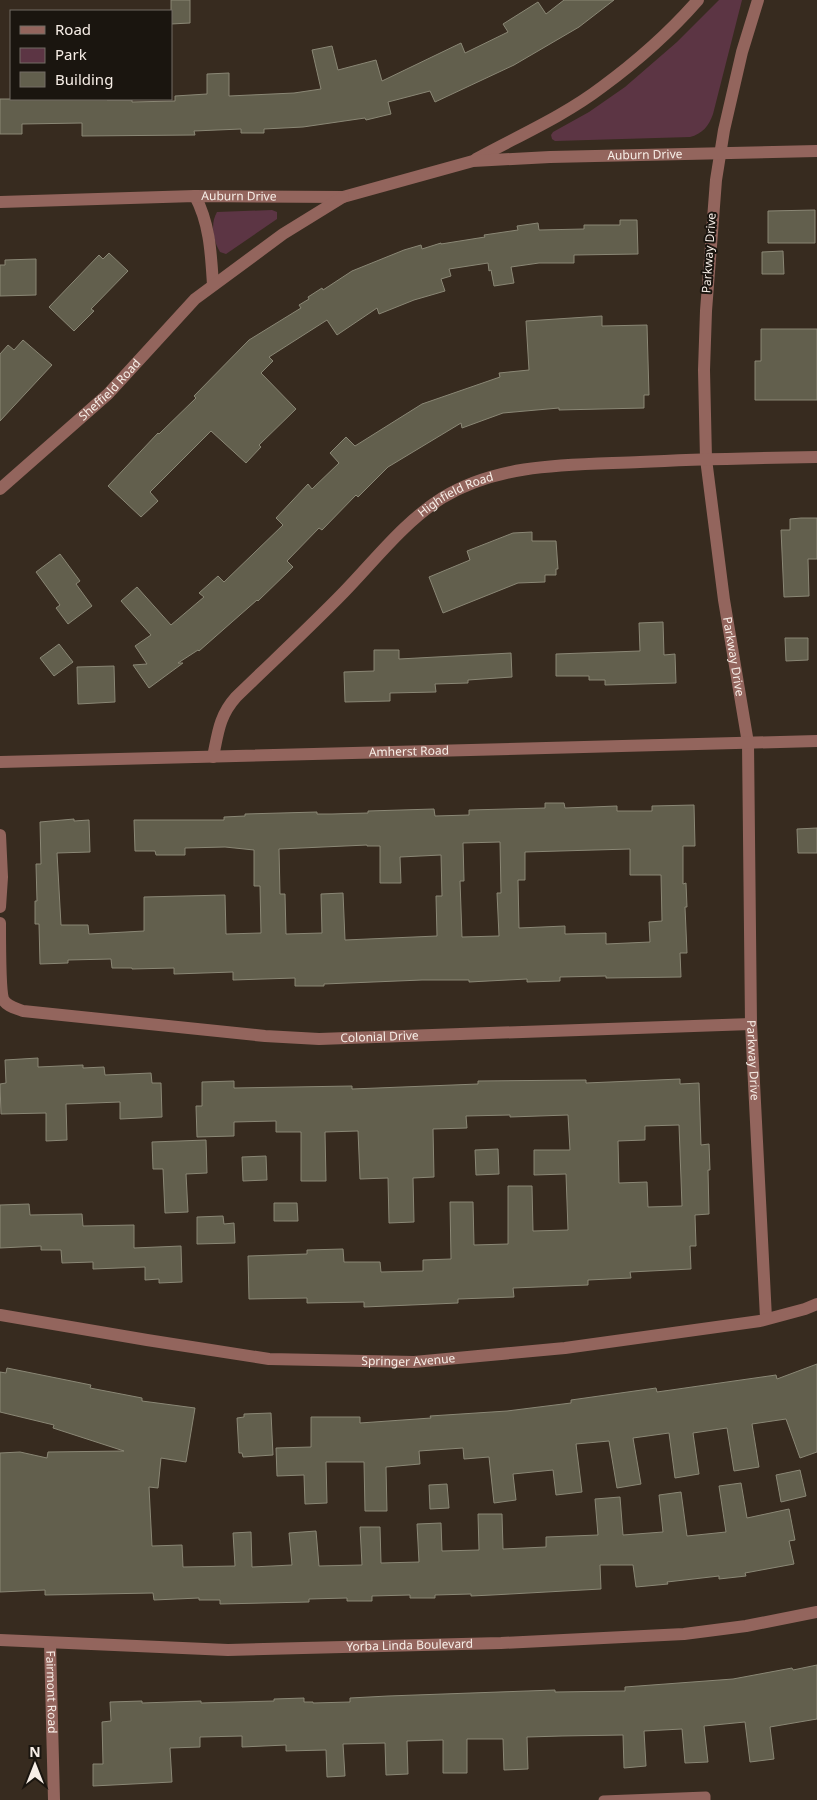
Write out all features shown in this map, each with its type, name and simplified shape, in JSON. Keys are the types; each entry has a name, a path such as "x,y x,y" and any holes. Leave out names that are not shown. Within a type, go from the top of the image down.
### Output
{"street":[{"name":"Auburn Drive","path":"473,161 559,115 602,88 647,50 698,0"},
{"name":"Parkway Drive","path":"758,0 742,52 724,130 713,197 704,370 706,459 724,600 748,743 751,1024 766,1318"},
{"name":"Auburn Drive","path":"0,202 195,196 343,196 473,161 550,157 817,151"},
{"path":"195,196 206,221 213,285"},
{"name":"Sheffield Road","path":"0,489 108,394 195,299 283,234 343,196"},
{"name":"Highfield Road","path":"214,757 222,716 236,697 307,630 403,530 441,499 462,487 493,476 549,466 706,459 817,457"},
{"name":"Amherst Road","path":"0,762 817,741"},
{"path":"0,835 2,877 0,907"},
{"name":"Colonial Drive","path":"0,923 0,988 2,999 10,1006 23,1011 256,1035 319,1039 751,1024"},
{"name":"Springer Avenue","path":"0,1315 269,1359 414,1362 565,1348 760,1321 817,1304"},
{"name":"Yorba Linda Boulevard","path":"0,1640 228,1650 501,1643 684,1634 746,1626 817,1612"},
{"name":"Fairmont Road","path":"50,1643 54,1800"}],"lane":[{"path":"602,1800 706,1796 706,1800"}],"green space":[{"path":"719,0 742,0 713,114 707,126 701,132 690,137 555,141 552,139 551,135 553,132 589,112 625,87 677,42"},
{"path":"272,210 277,212 277,219 226,254 220,252 213,232 217,212"}],"building":[{"path":"171,0 190,0 190,23 172,24"},
{"path":"564,0 614,0 579,27 514,65 435,102 430,91 388,102 391,114 366,120 365,118 303,127 264,129 264,133 241,133 241,129 194,131 195,135 82,136 82,123 22,124 22,134 0,134 0,99 175,101 175,96 207,94 207,74 229,73 229,96 294,93 321,89 312,50 332,46 338,70 376,60 382,81 461,43 465,53 508,32 503,24 538,2 546,14"},
{"path":"815,210 815,243 768,243 768,211"},
{"path":"620,220 637,220 638,254 574,255 574,263 539,263 511,267 514,283 494,286 488,263 449,269 451,276 441,279 445,291 414,300 379,314 377,308 337,335 327,320 269,357 273,361 261,373 296,409 259,445 261,447 246,463 211,431 150,492 158,501 141,517 108,486 158,433 196,398 194,396 249,340 301,308 299,305 309,299 308,297 322,288 323,290 352,271 421,245 422,249 441,243 485,237 484,235 518,230 517,226 538,223 539,230 584,229 584,225 620,225"},
{"path":"783,251 784,274 762,274 762,252"},
{"path":"109,253 128,271 91,309 94,311 74,331 49,307 99,255 103,259"},
{"path":"36,259 36,295 0,296 0,265 5,265 5,260"},
{"path":"602,316 602,326 647,325 649,395 644,395 644,408 559,410 559,408 503,413 462,428 461,423 388,467 358,497 356,495 322,530 319,528 287,561 293,567 258,601 199,651 178,663 183,663 149,688 133,665 147,664 135,646 151,635 121,601 137,587 171,625 204,597 199,593 218,576 224,582 283,525 276,518 308,484 312,489 339,463 330,453 346,437 355,446 422,404 500,377 499,373 529,370 526,321"},
{"path":"761,329 817,329 817,400 755,400 755,361 761,361"},
{"path":"23,340 52,365 0,421 0,354 8,345 14,350"},
{"path":"817,518 817,559 808,559 809,596 784,597 781,530 790,530 790,519"},
{"path":"532,532 532,541 556,541 558,569 556,569 556,575 545,575 545,582 518,583 443,613 429,577 470,560 467,551 513,533"},
{"path":"60,554 80,581 76,584 92,606 68,624 56,608 60,605 36,572"},
{"path":"663,622 664,655 675,654 676,683 605,685 605,680 589,680 589,676 556,676 556,654 640,651 639,623"},
{"path":"785,638 808,638 808,660 786,661"},
{"path":"59,644 73,662 54,676 40,658"},
{"path":"374,650 399,650 399,659 511,653 512,677 468,680 468,683 435,684 436,692 390,693 390,701 345,702 344,672 374,671"},
{"path":"114,666 115,702 78,704 77,667"},
{"path":"545,803 564,803 565,808 617,806 617,811 652,811 652,806 694,805 695,846 683,846 683,884 686,883 687,907 685,907 687,953 680,953 681,977 560,977 560,981 527,982 527,979 469,982 469,980 422,980 295,986 295,978 233,980 233,972 174,974 174,968 112,968 111,959 68,960 68,963 40,964 39,924 35,924 35,901 37,901 36,864 41,864 40,822 74,819 74,821 89,820 90,852 57,853 61,925 88,925 89,934 144,931 144,897 225,895 226,934 261,933 260,886 254,886 254,850 225,847 185,848 185,855 156,855 155,851 135,851 134,820 224,820 224,817 245,816 245,814 317,812 317,814 332,814 434,809 435,816 469,815 469,810 545,808","holes":["500,842 501,893 497,893 499,936 462,937 460,881 464,881 463,843","380,846 380,883 401,883 400,857 441,855 442,896 436,896 437,936 345,940 343,893 321,894 322,933 286,934 285,894 280,894 279,849","630,849 630,875 661,875 662,921 649,922 650,942 606,944 606,933 565,934 565,926 519,928 518,880 525,880 525,852"]},
{"path":"817,828 817,853 798,853 797,829"},
{"path":"38,1058 38,1067 83,1065 83,1068 104,1067 105,1075 151,1073 152,1083 161,1083 162,1117 120,1119 120,1102 66,1104 67,1140 46,1141 46,1113 1,1114 0,1084 6,1083 5,1060"},
{"path":"680,1079 680,1084 699,1083 701,1145 709,1144 709,1214 695,1215 696,1246 690,1246 691,1269 630,1272 631,1278 588,1280 588,1285 513,1288 514,1297 458,1299 458,1303 364,1307 364,1302 307,1303 307,1298 249,1299 248,1256 307,1254 307,1250 343,1249 344,1262 380,1262 381,1272 423,1271 423,1260 451,1259 450,1202 473,1202 474,1245 508,1244 508,1186 532,1186 533,1231 568,1230 566,1174 534,1175 534,1150 570,1150 568,1115 466,1116 467,1128 433,1129 434,1177 413,1178 414,1222 389,1223 388,1178 360,1179 358,1131 325,1132 326,1181 301,1181 301,1132 276,1132 276,1121 234,1122 234,1136 197,1137 196,1106 202,1106 202,1082 234,1081 234,1088 352,1086 352,1089 478,1084 478,1081 586,1080 586,1083","holes":["679,1125 682,1206 648,1207 647,1182 619,1183 618,1141 645,1140 645,1126"]},
{"path":"206,1140 207,1173 186,1174 188,1212 165,1213 163,1169 153,1169 152,1142"},
{"path":"498,1149 499,1174 476,1175 475,1150"},
{"path":"266,1156 267,1180 243,1181 242,1157"},
{"path":"274,1203 297,1203 298,1221 274,1221"},
{"path":"29,1204 30,1215 82,1214 83,1226 134,1225 134,1248 181,1246 182,1282 159,1283 159,1279 145,1280 145,1267 93,1269 93,1262 62,1263 61,1250 41,1250 41,1246 0,1248 0,1205"},
{"path":"223,1216 224,1224 234,1223 235,1243 197,1244 197,1217"},
{"path":"817,1364 817,1452 800,1458 786,1419 752,1424 759,1467 734,1471 727,1428 693,1433 699,1474 675,1478 669,1433 633,1438 641,1484 617,1488 609,1441 576,1444 582,1492 556,1495 553,1470 513,1474 516,1500 494,1503 489,1457 464,1459 463,1448 419,1451 420,1464 386,1467 387,1511 365,1511 364,1462 326,1462 327,1503 305,1504 304,1475 277,1476 276,1448 311,1447 311,1417 360,1417 360,1423 507,1411 571,1403 571,1400 656,1388 657,1392 776,1375 777,1379"},
{"path":"7,1368 91,1385 90,1388 142,1398 142,1401 195,1408 186,1462 161,1458 158,1488 149,1487 152,1546 182,1545 183,1567 235,1566 233,1533 251,1532 252,1567 292,1565 289,1533 316,1531 319,1566 362,1565 360,1527 380,1527 381,1563 419,1562 417,1524 441,1523 442,1551 479,1550 478,1514 502,1514 503,1549 546,1547 546,1537 598,1535 595,1499 620,1497 623,1535 663,1532 659,1495 681,1492 687,1536 726,1532 719,1486 741,1483 747,1518 789,1509 795,1540 789,1541 794,1564 745,1573 746,1576 719,1579 719,1576 636,1587 633,1565 600,1565 601,1589 471,1596 471,1594 435,1595 435,1598 410,1598 410,1595 372,1596 372,1601 347,1601 347,1598 309,1599 309,1602 220,1604 220,1600 199,1600 199,1598 154,1600 153,1593 45,1595 45,1590 0,1592 0,1453 20,1452 47,1458 48,1452 124,1451 53,1428 54,1425 0,1412 0,1372 6,1373"},
{"path":"271,1413 273,1455 243,1457 242,1453 239,1453 237,1418 244,1417 244,1414"},
{"path":"800,1470 806,1496 781,1502 776,1475"},
{"path":"447,1484 449,1508 430,1509 429,1485"},
{"path":"817,1665 817,1719 770,1727 774,1759 750,1762 745,1722 704,1726 708,1762 685,1763 682,1729 644,1731 646,1766 624,1768 623,1735 527,1737 528,1769 504,1770 503,1739 467,1739 467,1773 443,1773 443,1740 407,1741 408,1774 386,1775 385,1743 343,1744 345,1776 327,1777 326,1750 286,1751 286,1745 242,1747 242,1736 200,1737 200,1747 170,1748 172,1782 93,1786 93,1764 103,1764 102,1722 111,1721 110,1702 201,1701 201,1703 274,1701 274,1699 304,1698 304,1702 313,1703 350,1702 350,1698 388,1696 555,1690 555,1692 625,1691 625,1687 733,1679"}]}
